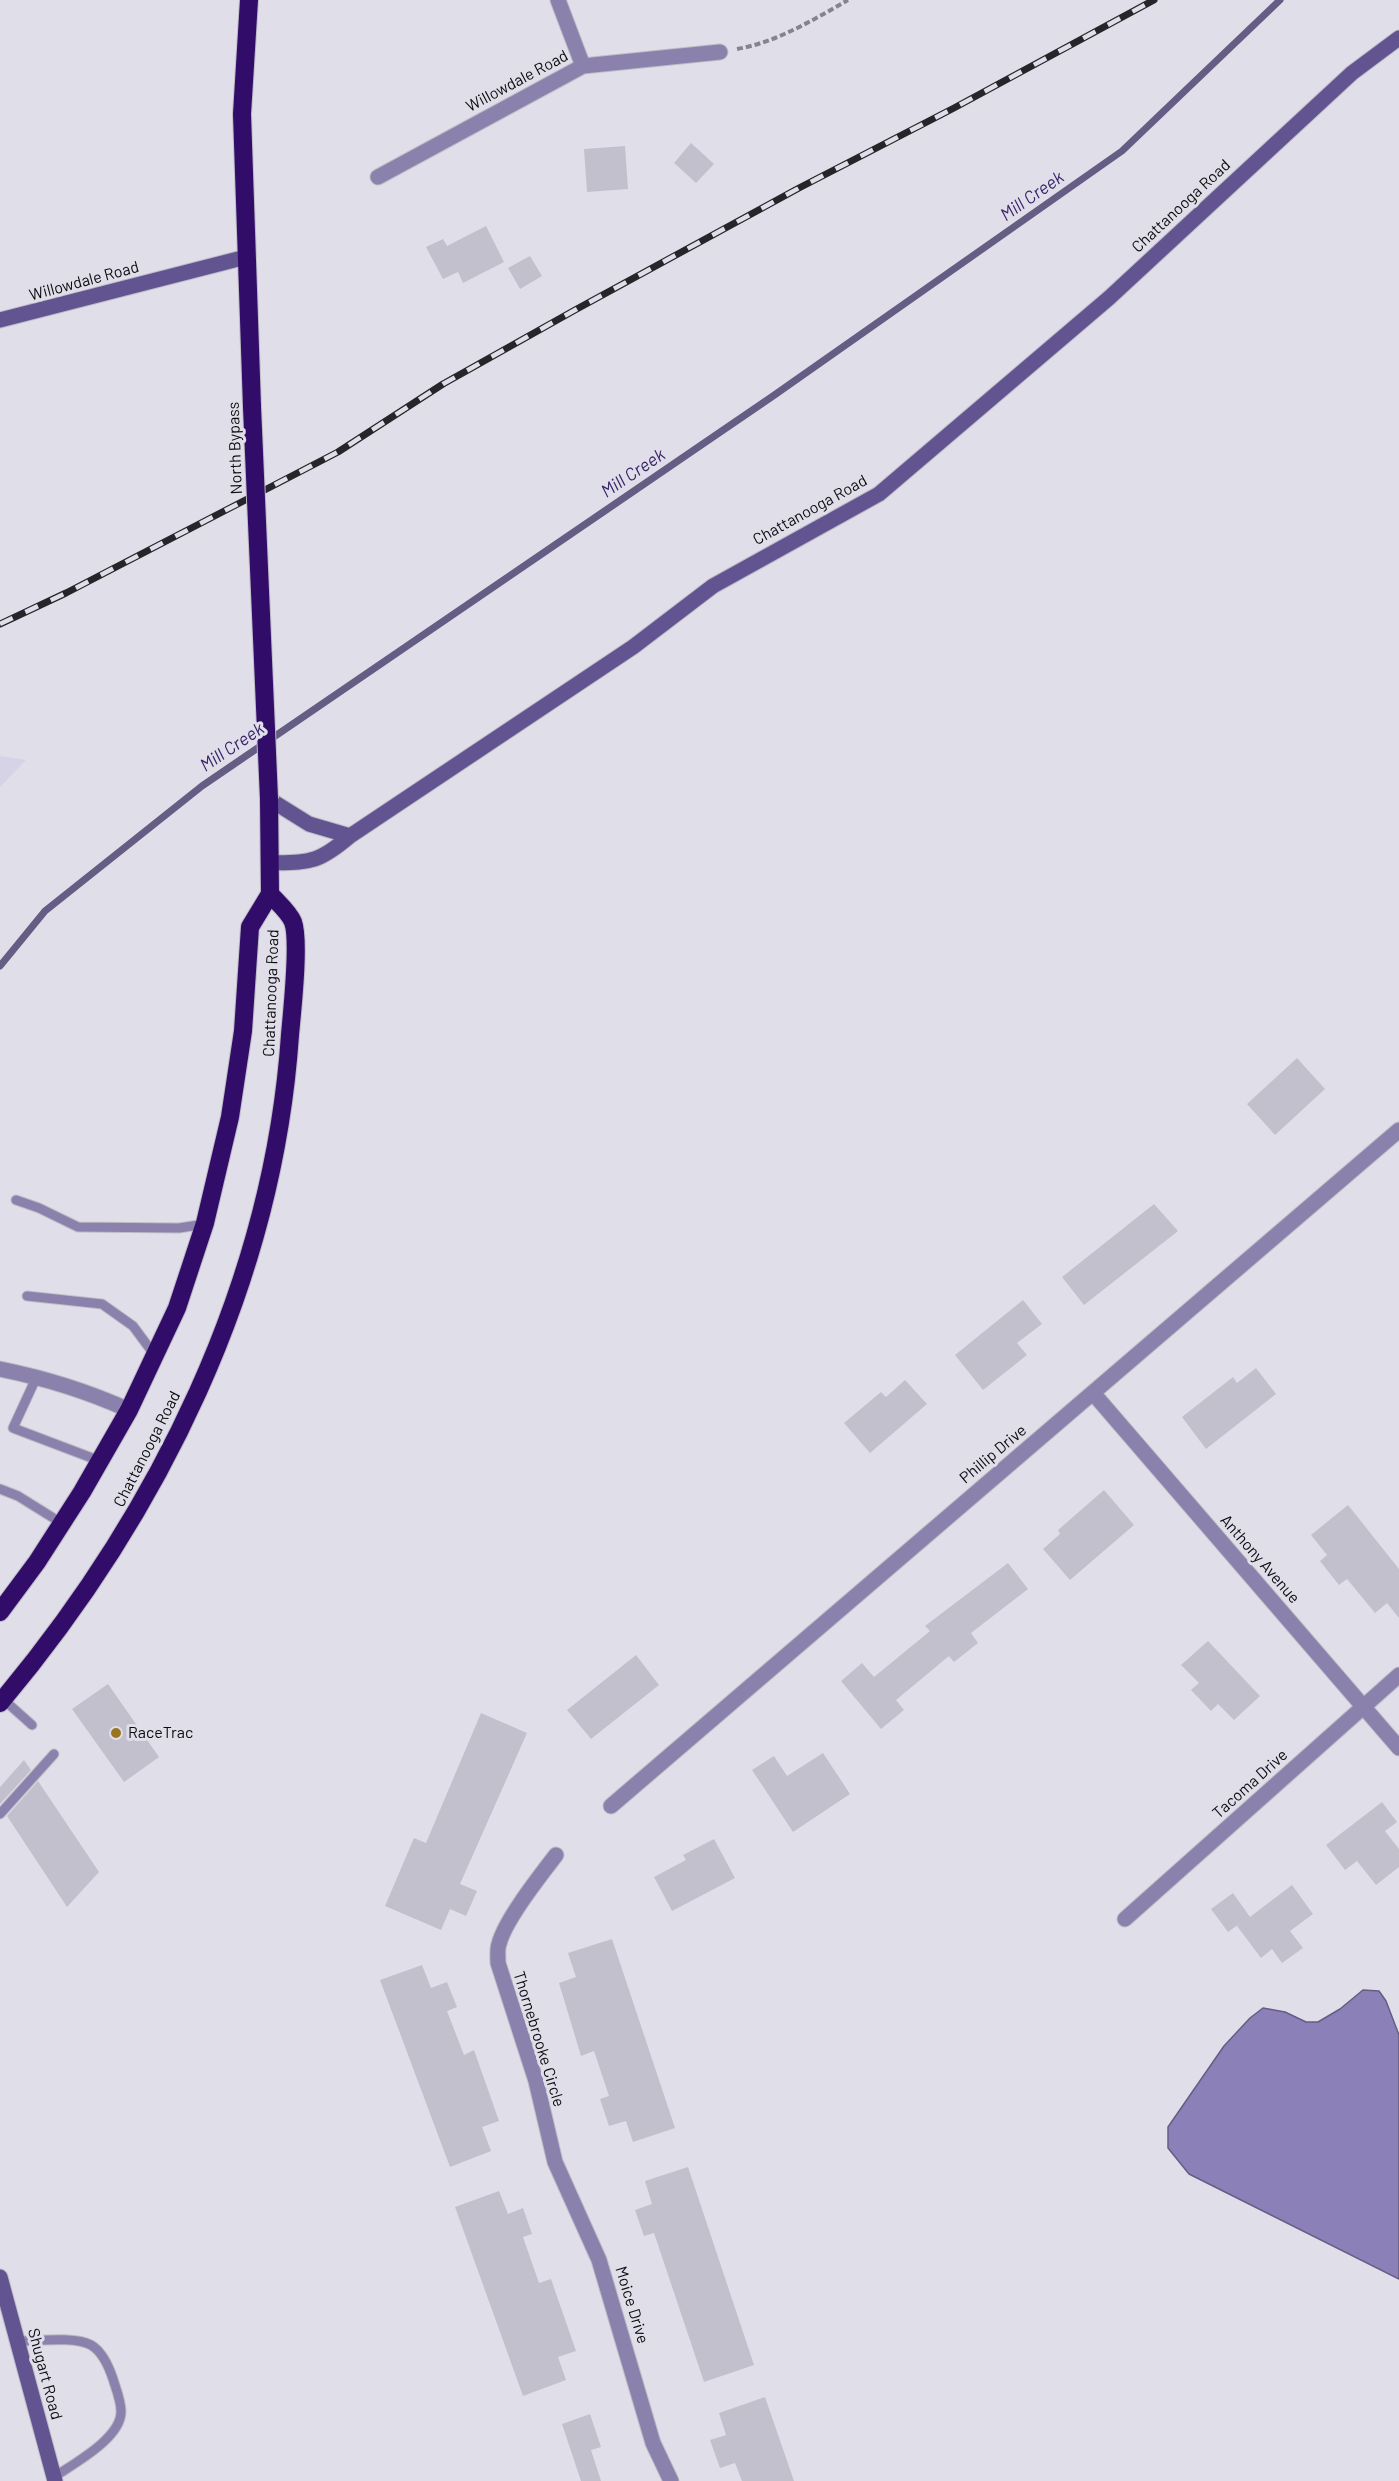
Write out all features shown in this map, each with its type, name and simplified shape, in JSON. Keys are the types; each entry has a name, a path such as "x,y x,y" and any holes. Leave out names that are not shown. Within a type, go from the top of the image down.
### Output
{"highway":[{"name":"North Bypass","path":"249,0 242,114 269,799 270,894"},
{"name":"Chattanooga Road","path":"2,1701 82,1598 142,1502 176,1440 206,1373 238,1287 272,1168 280,1130 289,1058 294,979 293,921 270,894 250,927 248,980 238,1072 217,1178 205,1224 177,1308 156,1357 129,1410 63,1524 4,1601"}],"street":[{"path":"558,0 583,66"},
{"name":"Chattanooga Road","path":"269,863 309,862 330,852 350,836 633,647 713,586 879,494 1109,298 1352,74 1399,38"},
{"name":"Willowdale Road","path":"378,177 583,66 720,52"},
{"name":"Willowdale Road","path":"0,320 246,257"},
{"path":"269,799 309,824 350,836"},
{"name":"Phillip Drive","path":"612,1806 1399,1130"},
{"path":"0,1369 37,1376 90,1393 129,1410"},
{"name":"Anthony Avenue","path":"1093,1393 1399,1748"},
{"name":"Tacoma Drive","path":"1125,1920 1399,1675"},
{"name":"Thornebrooke Circle","path":"550,2143 536,2080 502,1980 498,1963 498,1944 533,1884 556,1855"},
{"name":"Moice Drive","path":"550,2143 567,2190 599,2260 653,2444 671,2481"},
{"name":"Shugart Road","path":"0,2277 54,2479"}],"lane":[{"path":"16,1200 39,1208 78,1227 179,1228 205,1224"},
{"path":"27,1296 102,1304 133,1326 156,1357"},
{"path":"37,1376 13,1428 100,1461"},
{"path":"0,1489 18,1496 63,1524"},
{"path":"2,1701 33,1725"},
{"path":"0,1814 54,1754"},
{"path":"17,2341 75,2341 91,2345 108,2364 116,2388 122,2413 115,2428 102,2445 54,2479"}],"path":[{"path":"720,52 751,46 798,28 848,0"}],"shaded area":[{"path":"0,756 26,760 0,787"},
{"path":"1363,1990 1379,1991 1386,2001 1399,2035 1399,2279 1189,2174 1168,2148 1168,2127 1224,2046 1250,2018 1263,2008 1285,2012 1306,2022 1318,2022 1340,2009"}],"building":[{"path":"691,143 714,164 696,183 674,163"},
{"path":"625,146 628,189 587,192 584,149"},
{"path":"486,226 504,262 463,283 458,272 443,279 426,247 443,239 447,246"},
{"path":"530,256 542,276 520,289 508,268"},
{"path":"1297,1058 1325,1089 1275,1135 1247,1104"},
{"path":"1154,1204 1178,1231 1084,1305 1062,1277"},
{"path":"1023,1300 1042,1324 1017,1343 1027,1355 983,1390 955,1355"},
{"path":"1256,1368 1276,1394 1206,1449 1182,1417 1233,1377 1237,1383"},
{"path":"905,1380 927,1404 870,1453 844,1423 881,1392 886,1397"},
{"path":"1104,1490 1134,1525 1070,1580 1043,1549 1060,1534 1058,1530"},
{"path":"1348,1505 1399,1569 1399,1618 1387,1603 1375,1613 1347,1579 1339,1585 1320,1561 1327,1555 1311,1535"},
{"path":"1008,1563 1028,1589 971,1633 978,1643 954,1662 949,1656 896,1700 904,1710 881,1729 841,1681 862,1663 874,1677 930,1631 925,1626"},
{"path":"1208,1641 1260,1696 1234,1720 1218,1704 1211,1711 1191,1690 1199,1683 1181,1665"},
{"path":"636,1655 659,1685 591,1739 567,1710"},
{"name":"RaceTrac","path":"108,1684 159,1757 124,1782 72,1709"},
{"path":"481,1713 527,1733 460,1884 477,1891 466,1916 450,1909 441,1930 385,1906 414,1838 426,1843"},
{"path":"823,1753 850,1794 793,1832 752,1770 774,1756 787,1776"},
{"path":"24,1760 31,1770 0,1804 0,1787"},
{"path":"38,1781 99,1872 67,1907 7,1816"},
{"path":"1382,1802 1397,1822 1385,1831 1399,1849 1399,1867 1376,1885 1357,1861 1345,1870 1326,1845"},
{"path":"714,1839 735,1878 672,1911 654,1877 686,1860 683,1855"},
{"path":"1292,1885 1313,1914 1290,1931 1303,1948 1282,1963 1272,1949 1261,1958 1237,1926 1242,1922 1228,1932 1211,1909 1233,1893 1250,1917"},
{"path":"612,1939 675,2128 633,2142 626,2121 609,2126 600,2099 609,2096 594,2051 581,2056 559,1983 576,1977 568,1953"},
{"path":"422,1965 431,1988 447,1982 457,2007 447,2011 464,2055 474,2050 499,2121 482,2127 491,2151 450,2167 380,1980"},
{"path":"688,2167 754,2365 704,2382 654,2233 644,2236 635,2210 652,2204 645,2181"},
{"path":"499,2191 508,2214 523,2208 532,2234 523,2237 539,2283 551,2279 576,2351 558,2357 566,2380 523,2396 455,2207"},
{"path":"765,2397 794,2481 742,2481 735,2463 720,2468 710,2440 726,2435 719,2413"},
{"path":"590,2414 601,2447 591,2450 601,2481 581,2481 562,2424"}],"waterway":[{"name":"Mill Creek","path":"0,966 45,911 202,786 773,396 1122,151 1280,0"}],"railway":[{"path":"0,624 66,593 338,452 443,384 575,310 799,188 954,108 1154,0"}],"place":[{"name":"RaceTrac","path":"116,1733"}]}
